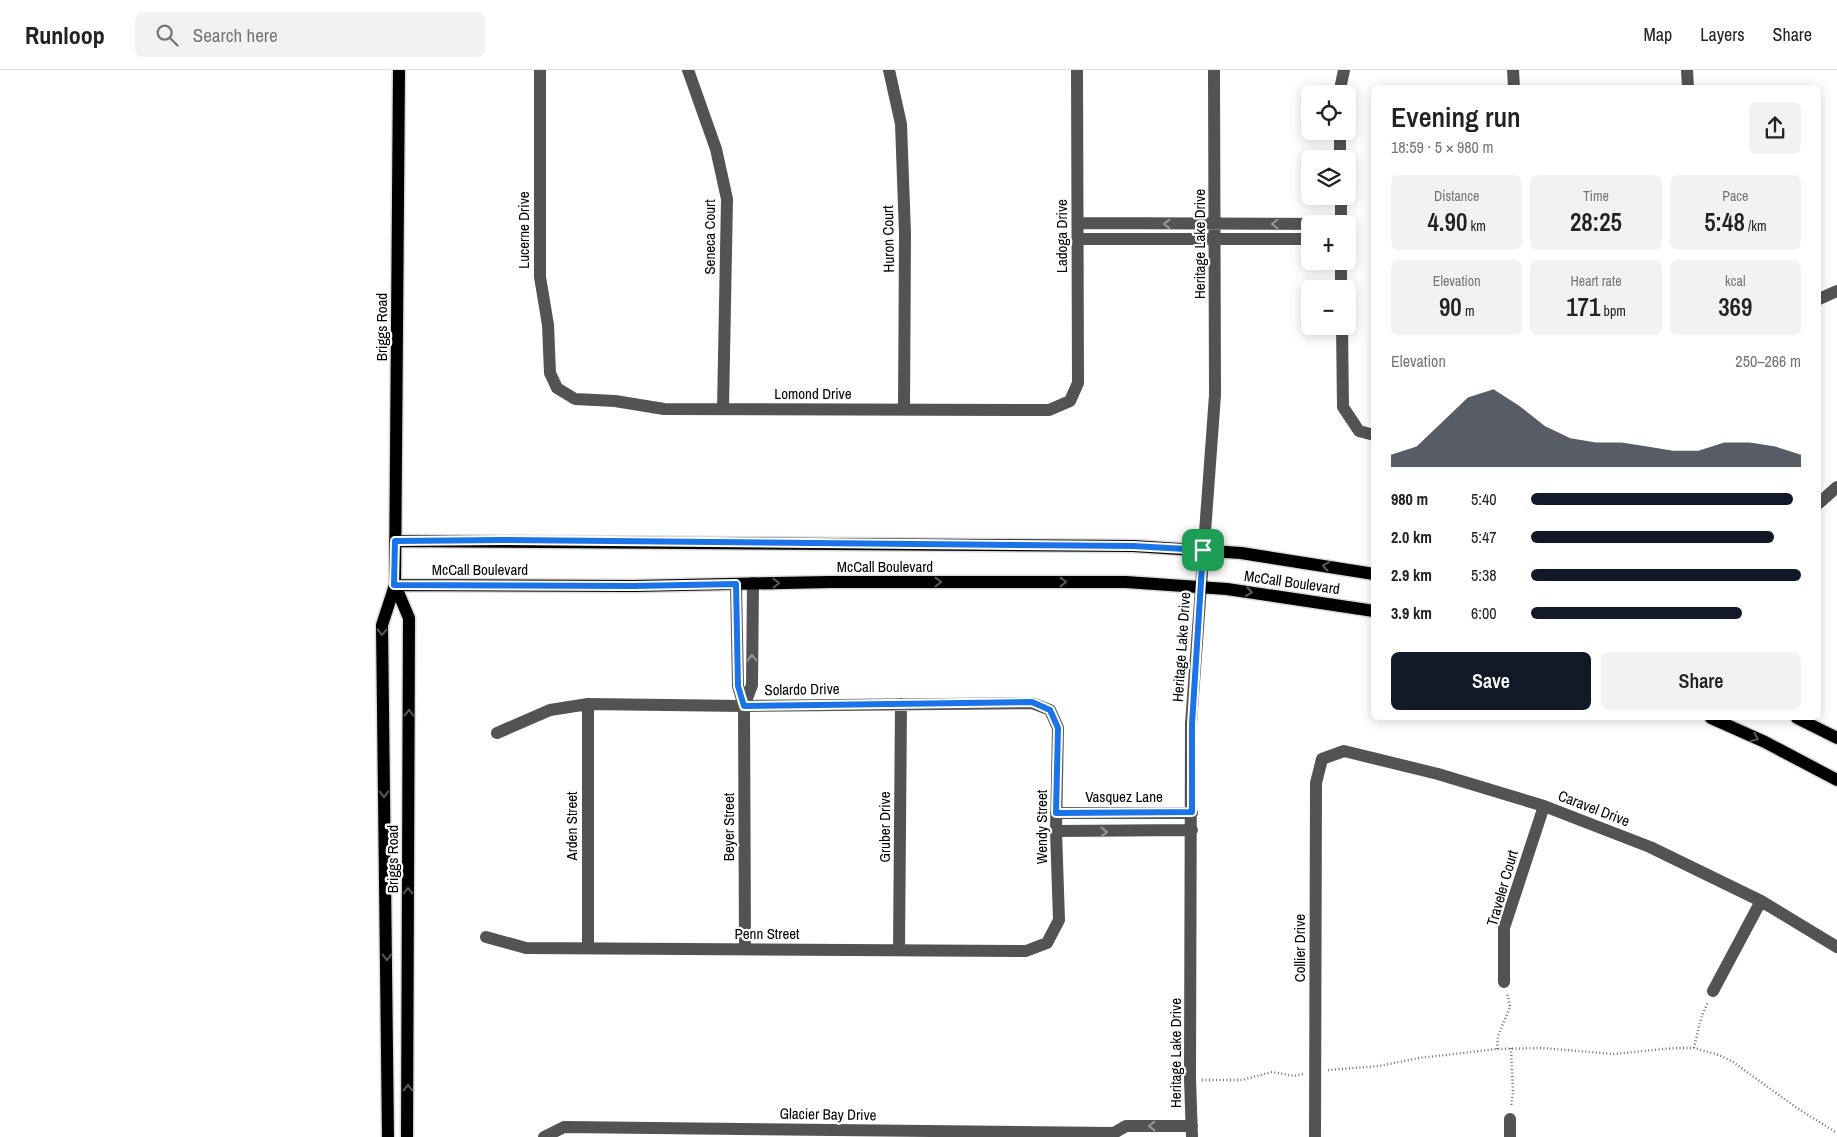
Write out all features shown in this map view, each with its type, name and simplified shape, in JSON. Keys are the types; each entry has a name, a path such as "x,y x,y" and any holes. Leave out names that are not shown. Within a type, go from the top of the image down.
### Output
{"main road":[{"name":"Briggs Road","path":"388,1137 382,626 394,585 399,70"},
{"name":"McCall Boulevard","path":"395,541 1133,546 1241,553 1371,574"},
{"name":"McCall Boulevard","path":"394,585 634,586 753,583 1126,582 1228,589 1371,610"},
{"name":"Briggs Road","path":"394,585 409,618 407,1137"},
{"path":"1716,720 1765,742 1837,780"},
{"path":"1801,720 1837,738"}],"street":[{"name":"Lucerne Drive","path":"540,70 540,277 548,325 550,373 557,388"},
{"name":"Seneca Court","path":"688,70 716,149 727,198 723,409"},
{"name":"Huron Court","path":"888,70 901,124 905,234 904,410"},
{"name":"Ladoga Drive","path":"1070,401 1078,383 1077,70"},
{"name":"Heritage Lake Drive","path":"1192,1132 1190,1069 1192,724 1215,395 1214,70"},
{"path":"1341,85 1344,70"},
{"path":"1513,70 1514,85"},
{"path":"1687,70 1688,85"},
{"path":"1078,223 1301,224"},
{"path":"1078,239 1301,239"},
{"path":"1821,297 1837,291"},
{"path":"1342,335 1343,407 1359,431 1371,434"},
{"name":"Lomond Drive","path":"557,388 575,399 615,401 664,409 1049,410 1070,401"},
{"path":"1821,501 1837,487"},
{"name":"Beyer Street","path":"744,706 752,685 753,583"},
{"name":"Beyer Street","path":"736,584 738,686 744,706 745,949"},
{"name":"Solardo Drive","path":"496,732 550,710 588,704 744,706 1032,702 1050,710"},
{"name":"Arden Street","path":"588,704 588,948"},
{"name":"Gruber Drive","path":"899,950 901,704"},
{"name":"Wendy Street","path":"1047,943 1059,920 1056,831 1058,728 1050,710"},
{"name":"Caravel Drive","path":"1322,759 1344,751 1438,774 1544,806 1650,847 1761,901 1837,947"},
{"name":"Collier Drive","path":"1315,1137 1316,783 1322,759"},
{"name":"Traveler Court","path":"1504,982 1504,928 1544,806"},
{"name":"Vasquez Lane","path":"1056,813 1192,812"},
{"path":"1056,831 1192,830"},
{"path":"1713,992 1761,901"},
{"name":"Penn Street","path":"486,937 526,948 1026,951 1047,943"},
{"path":"1510,1119 1510,1137"},
{"name":"Glacier Bay Drive","path":"544,1137 564,1127 868,1134 1116,1135 1126,1126 1192,1132"}],"path":[{"path":"1497,1049 1498,1036 1510,1007 1504,982"},
{"path":"1694,1048 1701,1018 1713,992"},
{"path":"1213,1080 1242,1080 1272,1072 1294,1076 1334,1068 1379,1066 1419,1058 1511,1048 1542,1048 1614,1054 1694,1048 1719,1055 1733,1062 1797,1108 1837,1133"},
{"path":"1510,1119 1512,1092 1511,1048"}],"route":[{"path":"503,540 1133,546 1203,550 1192,724 1192,812 1056,813 1058,728 1050,710 1032,702 744,706 738,686 736,584 634,586 394,585 395,541 503,540"}]}
